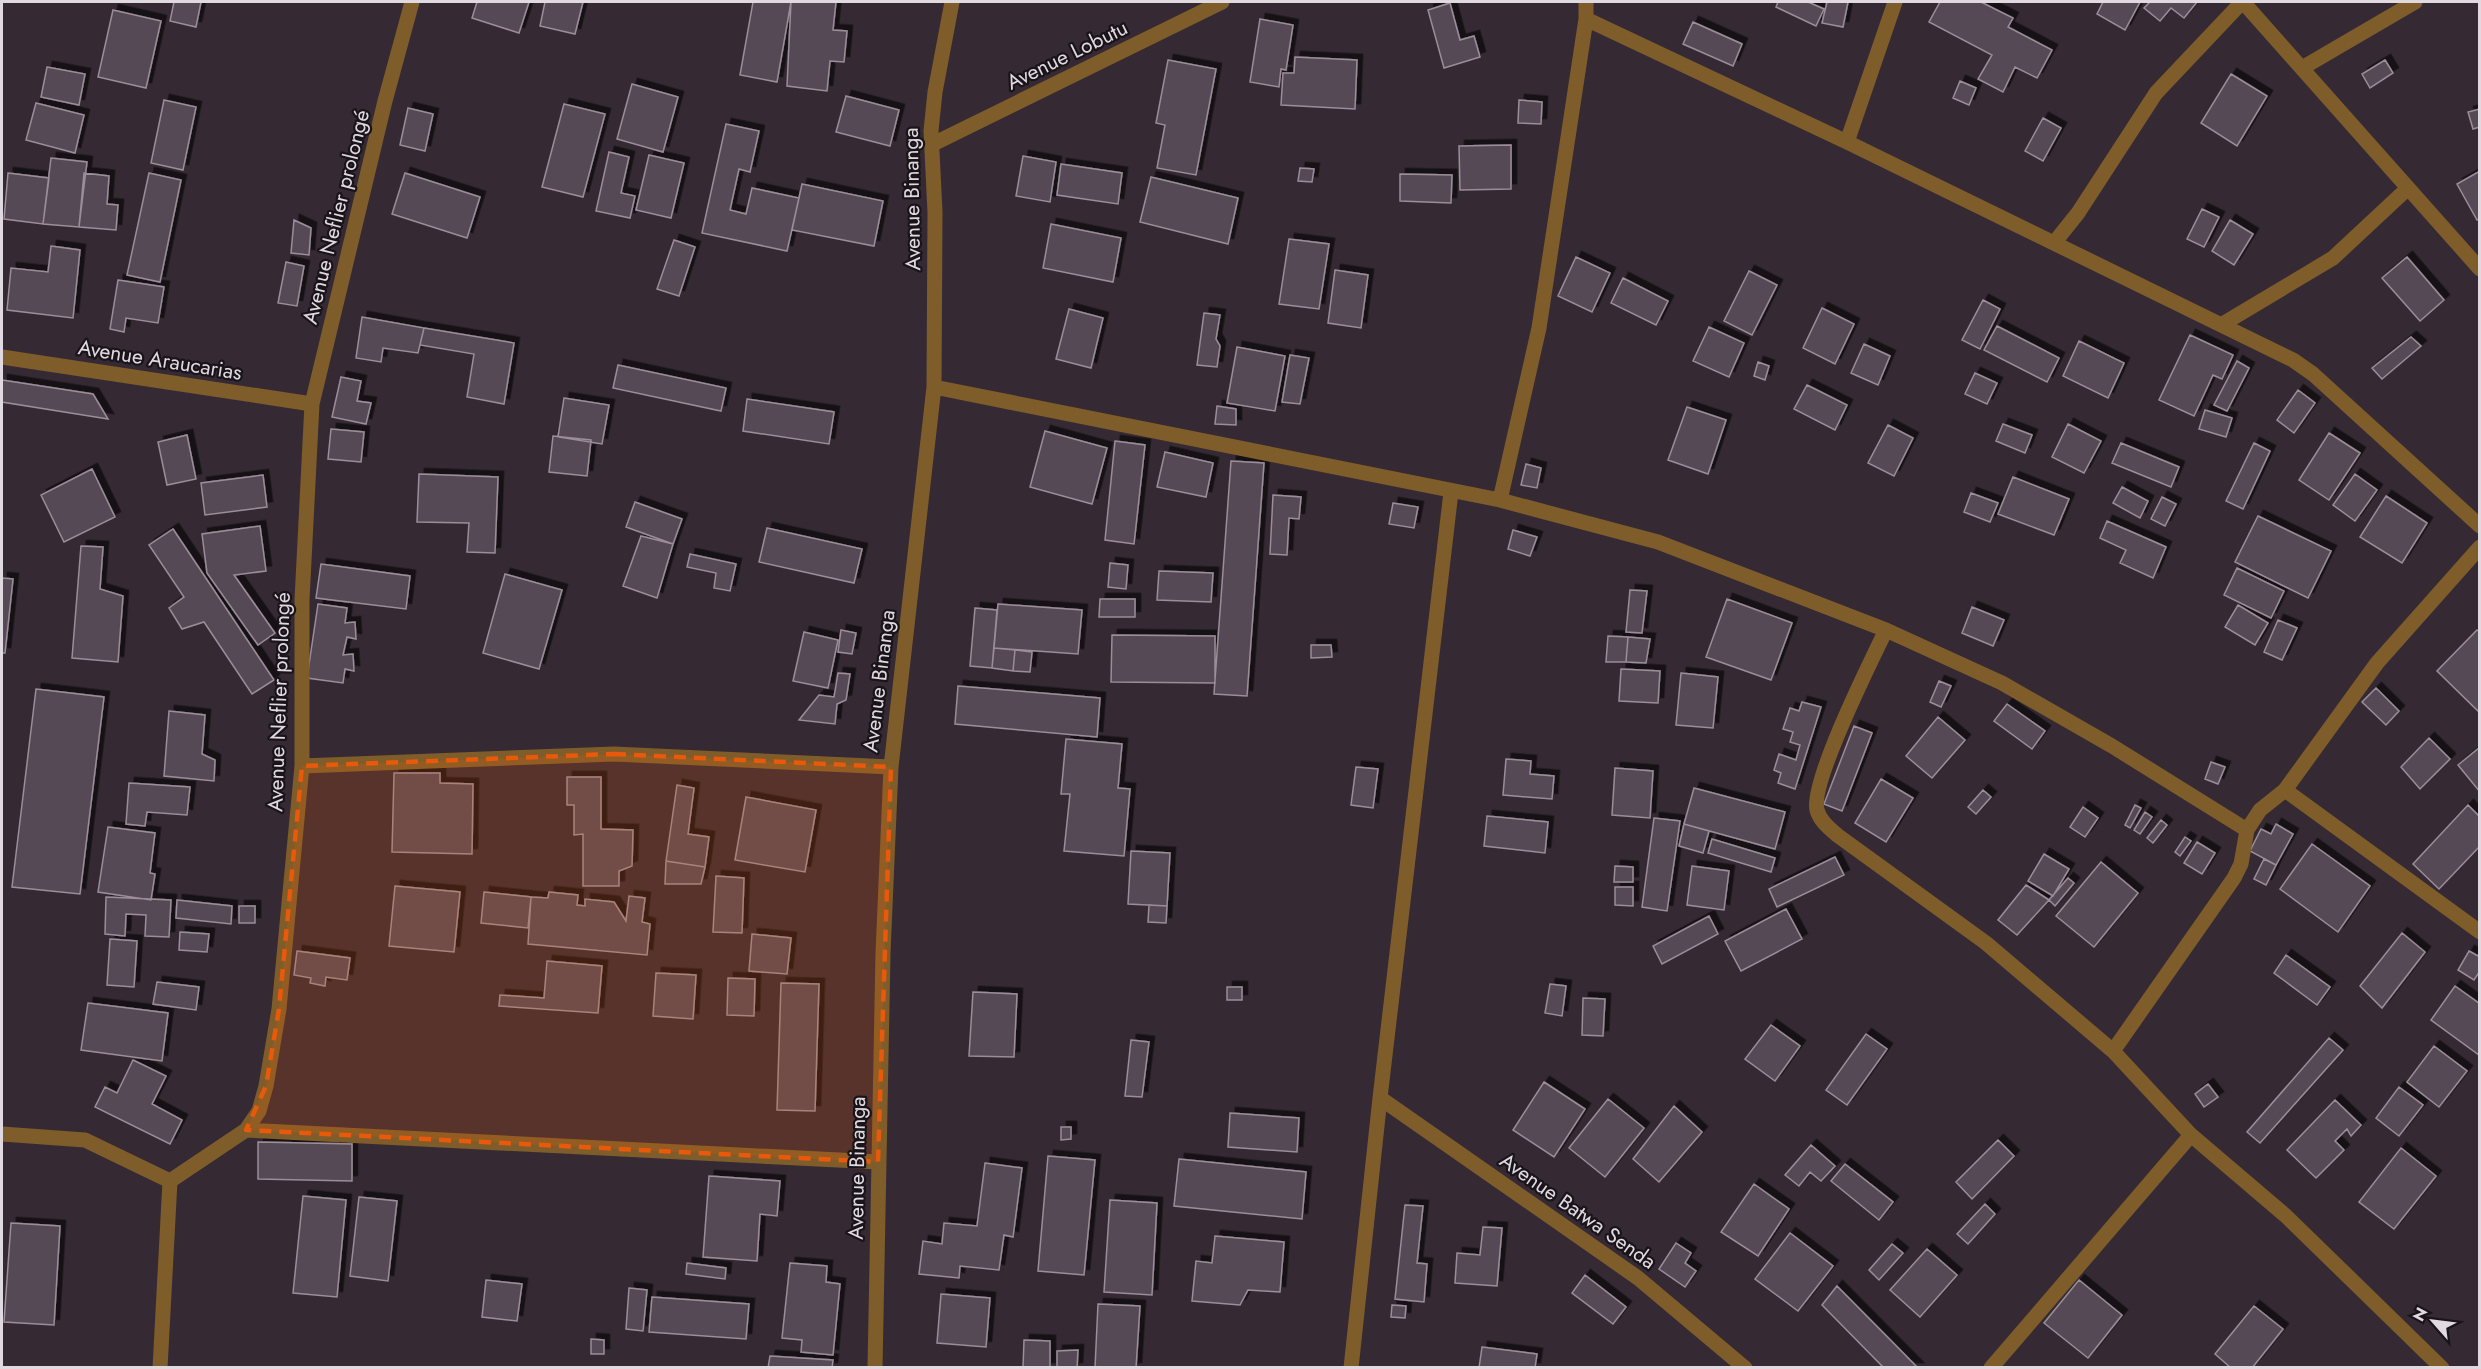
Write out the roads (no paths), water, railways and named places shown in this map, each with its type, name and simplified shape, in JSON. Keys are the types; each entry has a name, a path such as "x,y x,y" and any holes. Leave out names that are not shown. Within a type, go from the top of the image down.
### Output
{"street":[{"name":"Avenue Neflier prolongé","path":"170,1181 246,1130 259,1111 266,1086 279,1009 302,766 303,600 312,404 385,101 412,2"},
{"name":"Avenue Binanga","path":"875,1368 878,1162 891,767 934,387 935,212 931,144 932,113 952,2"},
{"name":"Avenue Lobutu","path":"931,144 1222,2"},
{"path":"1500,500 1539,328 1586,19 1586,2"},
{"path":"1847,142 1895,2"},
{"path":"2054,243 2079,213 2157,93 2242,2 2480,269"},
{"path":"2302,68 2415,2"},
{"path":"1586,19 1847,142 2293,360 2313,374 2480,526"},
{"path":"2221,325 2333,258 2407,189"},
{"name":"Avenue Araucarias","path":"2,357 312,404"},
{"path":"934,387 1500,500 1658,542 1886,630 2002,683 2112,746 2247,830"},
{"path":"1351,1368 1380,1098 1451,492"},
{"path":"2113,1051 2234,878 2241,864 2247,830 2260,810 2285,790 2377,663 2480,547"},
{"path":"1886,630 1847,714 1817,791 1817,808 1820,817 1837,835 1986,943 2113,1051 2191,1135 2286,1216 2442,1368"},
{"path":"302,766 614,754 891,767"},
{"path":"2285,790 2480,932"},
{"name":"Avenue Batwa Senda","path":"1380,1098 1638,1278 1745,1368"},
{"path":"246,1130 878,1162"},
{"path":"2,1134 85,1140 170,1181 160,1368"},
{"path":"1991,1368 2191,1135"}]}
